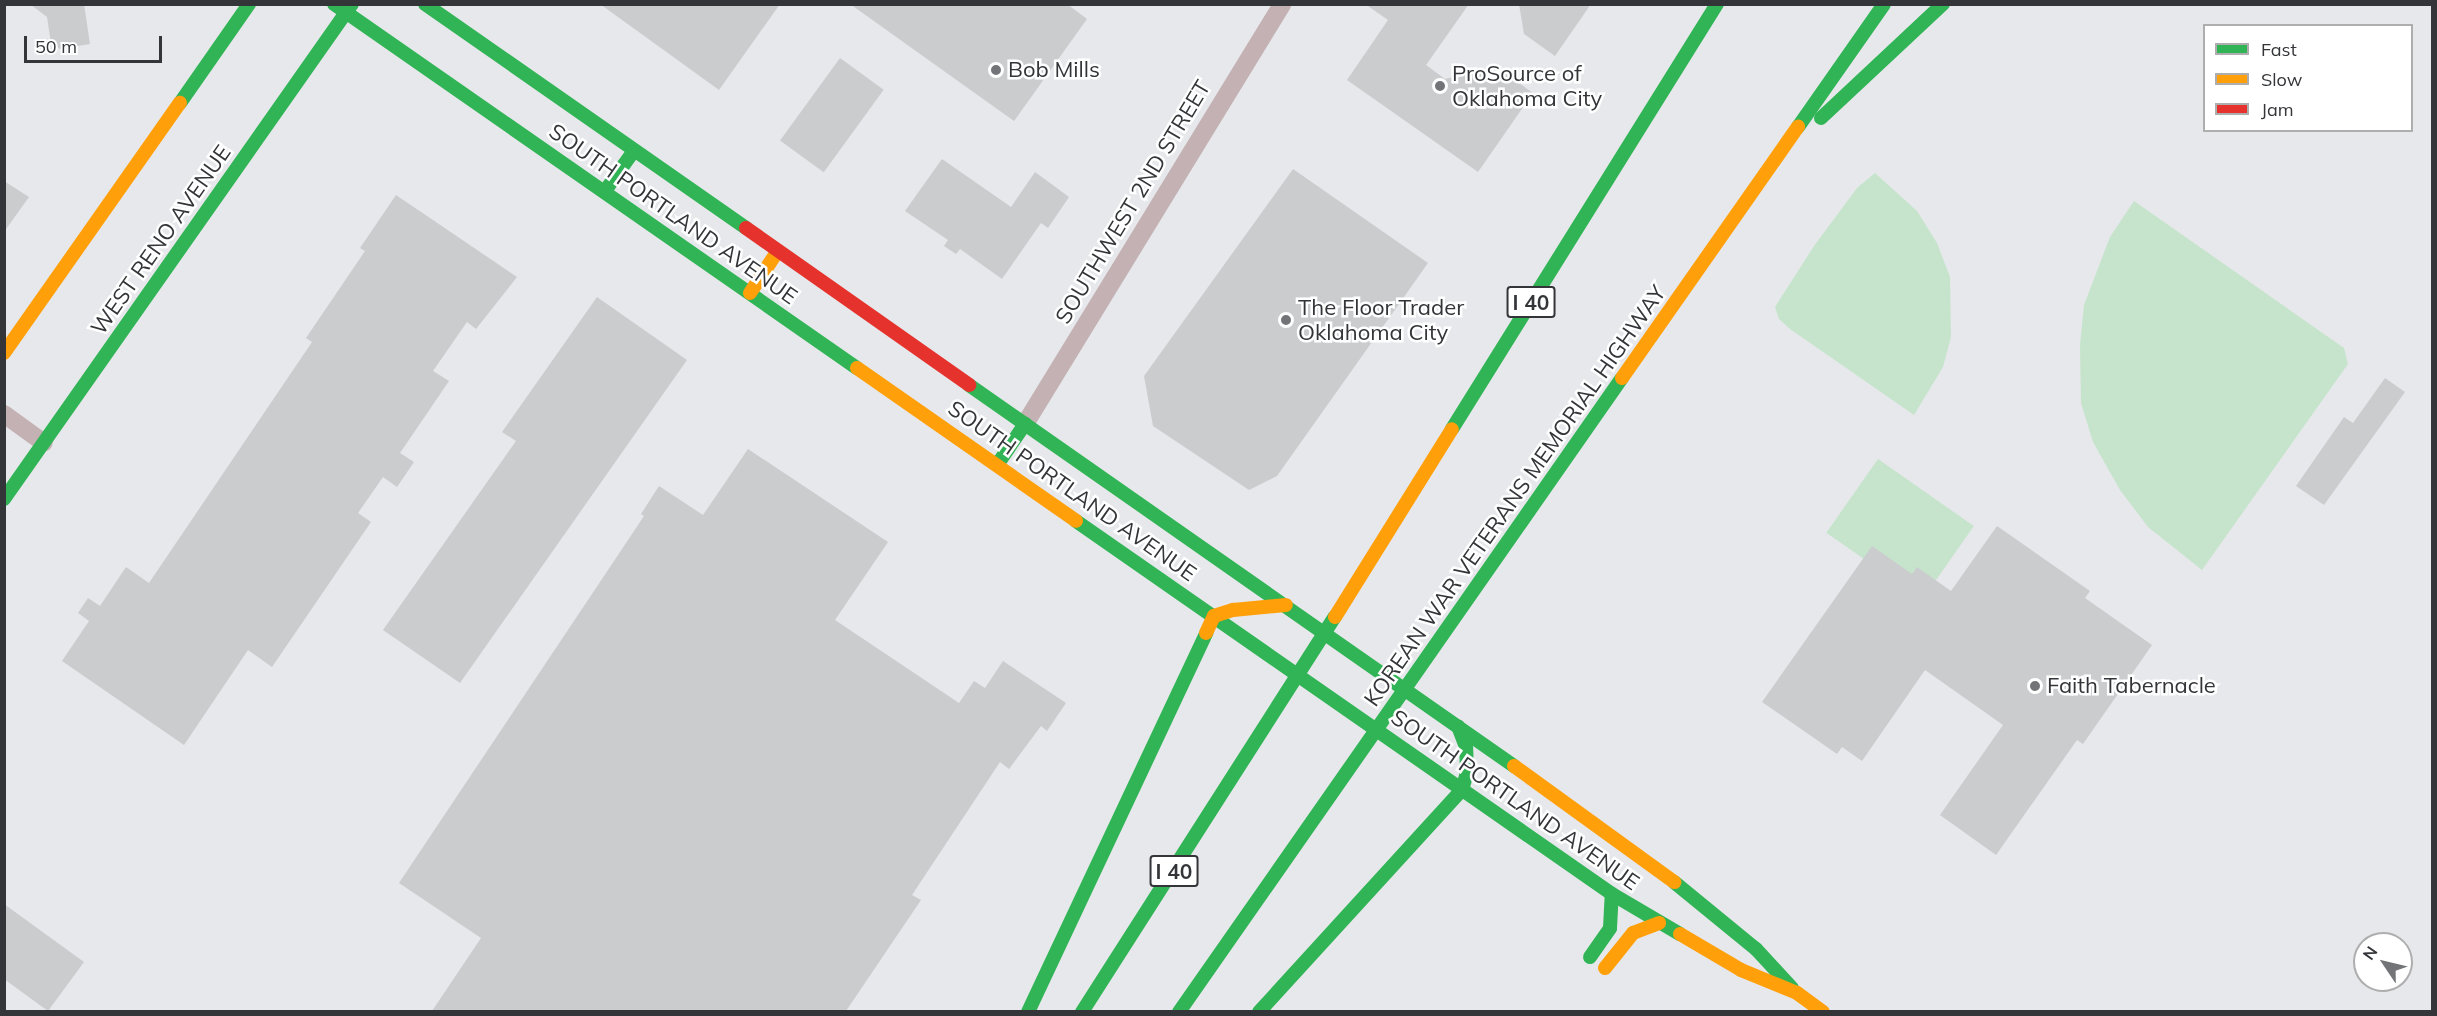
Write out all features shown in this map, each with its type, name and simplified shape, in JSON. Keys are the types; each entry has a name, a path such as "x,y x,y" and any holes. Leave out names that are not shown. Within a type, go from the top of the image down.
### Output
{"main road":[{"path":"4,353 249,4"},
{"name":"SOUTH PORTLAND AVENUE","path":"334,4 349,9 750,293 1612,894 1741,970 1797,993"},
{"name":"SOUTH PORTLAND AVENUE","path":"425,4 633,152 1458,726 1699,900 1756,949 1797,993 1823,1011"},
{"name":"I 40","path":"1082,1011 1358,580 1717,4"},
{"path":"1704,25 1722,4"},
{"name":"KOREAN WAR VETERANS MEMORIAL HIGHWAY","path":"1179,1011 1884,4"},
{"path":"1781,153 1943,4"},
{"name":"WEST RENO AVENUE","path":"4,499 349,9"},
{"path":"605,191 633,152"},
{"path":"750,293 777,252"},
{"path":"997,465 1025,424"},
{"path":"1028,1011 1214,616 1233,610 1286,605"},
{"path":"1259,1011 1462,789 1467,772 1466,747 1458,726"},
{"path":"1590,957 1610,928 1612,894"},
{"path":"1605,968 1633,933 1659,923"}],"street":[{"name":"SOUTHWEST 2ND STREET","path":"1025,424 1282,4"},
{"path":"4,414 44,443"}],"green space":[{"path":"1875,173 1917,211 1937,243 1950,277 1951,337 1943,367 1914,415 1790,329 1779,319 1775,307 1814,246 1857,188"},
{"path":"2134,201 2344,348 2348,364 2202,570 2148,527 2120,490 2093,442 2081,403 2080,345 2084,305 2110,237"},
{"path":"1878,459 1974,526 1922,600 1826,533"}],"building":[{"path":"30,4 84,4 90,44 60,49 51,43 47,17"},
{"path":"600,4 780,4 719,90"},
{"name":"Bob Mills","path":"850,4 1067,4 1087,19 1014,121"},
{"name":"ProSource of Oklahoma City","path":"1365,4 1469,4 1426,65 1445,79 1496,67 1533,93 1478,172 1347,80 1388,20"},
{"name":"ProSource of Oklahoma City","path":"1519,4 1591,4 1555,56 1524,34"},
{"path":"840,58 884,90 824,172 780,141"},
{"path":"942,159 1011,207 1035,172 1069,197 1048,228 1041,223 1002,279 960,249 956,254 944,246 948,240 905,211"},
{"name":"The Floor Trader Oklahoma City","path":"1293,169 1428,263 1277,476 1249,490 1153,426 1144,376"},
{"path":"4,181 29,197 4,232"},
{"path":"396,195 517,277 476,329 467,322 433,371 449,381 400,453 414,462 397,487 383,477 358,513 371,522 272,667 248,650 184,745 62,661 89,621 78,613 88,598 100,606 126,567 149,583 312,342 306,338 365,251 360,248"},
{"path":"597,297 687,360 460,683 383,630 516,441 502,432"},
{"path":"2385,378 2405,392 2324,505 2296,486 2344,417 2353,423"},
{"path":"748,449 888,542 835,620 959,703 974,681 985,688 1003,661 1066,703 1047,731 1041,726 1009,769 1000,762 912,895 921,900 846,1011 432,1011 481,938 399,883 644,516 641,514 659,486 703,515"},
{"name":"Faith Tabernacle","path":"1997,526 2090,591 2085,598 2152,645 2083,744 2077,740 1996,855 1940,815 2003,725 1925,670 1862,761 1842,747 1837,754 1762,702 1872,546 1912,574 1917,567 1951,591"},
{"path":"4,904 84,962 48,1011 4,979"}],"traffic: fast":[{"path":"180,103 249,4"},
{"path":"334,4 857,368"},
{"path":"4,499 352,4"},
{"path":"425,4 746,228"},
{"path":"1452,429 1717,4"},
{"path":"1798,127 1884,4"},
{"path":"1821,118 1943,4"},
{"path":"605,191 633,152"},
{"path":"1179,1012 1622,378"},
{"path":"969,385 1514,766"},
{"path":"997,465 1025,424"},
{"path":"1076,521 1612,894 1680,934"},
{"path":"1082,1012 1335,617"},
{"path":"1028,1012 1206,633"},
{"path":"1259,1012 1462,790 1467,772 1466,747 1458,726"},
{"path":"1674,882 1756,949 1792,988"},
{"path":"1590,957 1610,928 1612,894"}],"traffic: slow":[{"path":"4,353 180,103"},
{"path":"1622,378 1798,127"},
{"path":"750,293 777,252"},
{"path":"857,368 1076,521"},
{"path":"1335,617 1452,429"},
{"path":"1206,633 1214,616 1233,610 1286,605"},
{"path":"1514,766 1674,882"},
{"path":"1605,968 1633,933 1659,923"},
{"path":"1680,934 1741,970 1797,993 1823,1012"}],"traffic: jam":[{"path":"746,228 969,385"}],"place":[{"name":"Bob Mills","path":"996,70"},
{"name":"ProSource of Oklahoma City","path":"1440,86"},
{"name":"The Floor Trader Oklahoma City","path":"1286,320"},
{"name":"Faith Tabernacle","path":"2035,686"}]}
